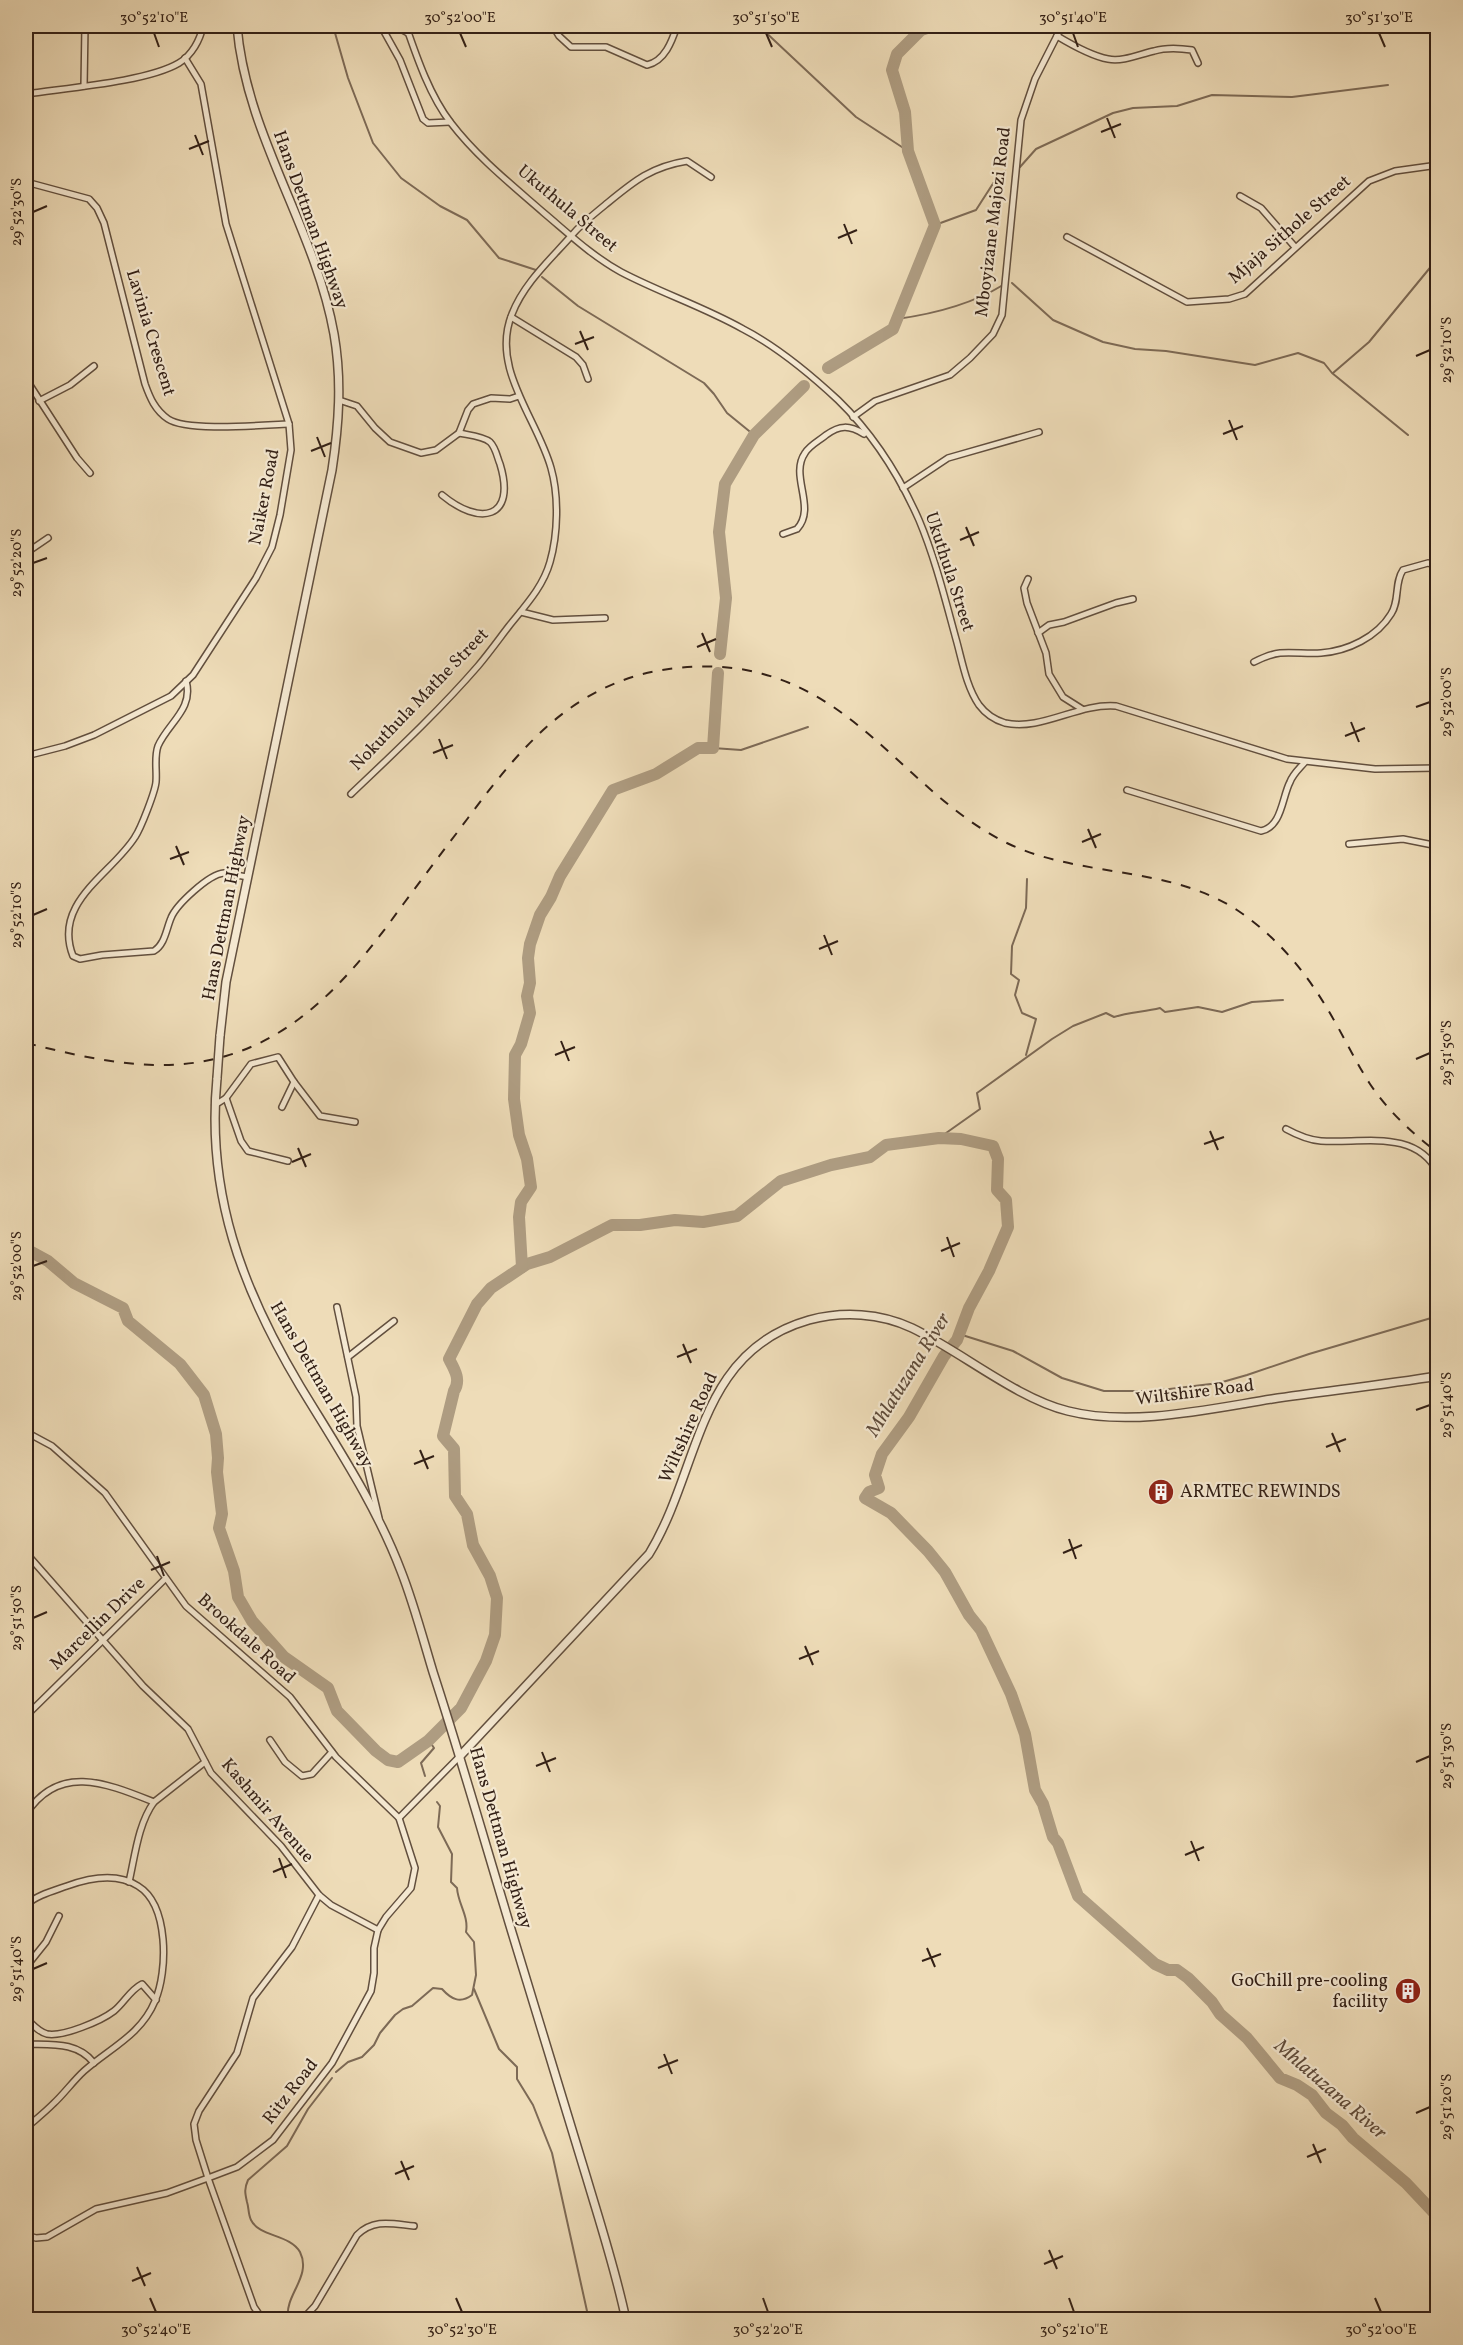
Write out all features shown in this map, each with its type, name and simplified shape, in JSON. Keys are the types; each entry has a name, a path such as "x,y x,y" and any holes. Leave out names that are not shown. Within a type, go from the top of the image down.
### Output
{"street":[{"path":"84,86 85,26"},
{"path":"26,94 133,78 161,70 185,58 198,42 203,26"},
{"name":"Hans Dettman Highway","path":"237,26 239,54 250,98 326,302 337,358 339,400 332,470 226,982 215,1105 215,1137 223,1205 248,1285 286,1362 381,1522 406,1583 461,1755 499,1891 610,2254 626,2319"},
{"path":"381,26 400,60 423,119 428,123 450,122"},
{"path":"395,26 408,33"},
{"name":"Ukuthula Street","path":"406,26 425,75 450,122 473,148 570,236 599,259 621,271 743,328 764,341 798,365 853,417 903,488 919,520 968,680 982,709 997,720 1015,724 1036,722 1082,708 1106,705 1126,708 1265,753 1305,762 1375,769 1437,768"},
{"path":"554,26 559,36 574,48 606,47 620,51 644,65 651,64 664,54 677,26"},
{"name":"Mboyizane Majozi Road","path":"853,417 875,401 950,375 970,358 997,328 1002,315 1021,120 1035,79 1062,26"},
{"path":"1057,36 1082,50 1109,59 1176,48 1192,50 1198,63"},
{"name":"Naiker Road","path":"26,756 86,738 178,690 200,665 256,578 272,548 280,515 291,450 290,424 226,224 201,84 185,58"},
{"name":"Nokuthula Mathe Street","path":"351,794 478,666 521,612 540,585 547,570 554,542 555,508 551,469 519,396 508,362 510,317 526,287 585,220 629,185 658,168 687,161 711,177"},
{"name":"Mjaja Sithole Street","path":"1067,237 1175,297 1193,302 1229,299 1245,294 1369,181 1395,171 1437,165"},
{"name":"Lavinia Crescent","path":"26,182 89,199 98,208 104,223 146,384 153,404 161,413 174,423 195,426 290,424"},
{"path":"1240,196 1261,208 1295,247"},
{"path":"510,317 576,357 583,365 588,379"},
{"path":"39,401 70,385 94,366"},
{"path":"26,379 77,458 90,473"},
{"path":"339,400 357,406 382,437 411,451 421,453 436,450 459,433 468,410 473,404 492,398 508,399 519,396"},
{"path":"783,534 801,525 805,504 801,466 802,457 809,447 841,426 868,436"},
{"path":"903,488 948,458 1040,432"},
{"path":"442,495 458,507 474,512 493,512 502,504 503,475 492,444 484,439 459,433"},
{"path":"26,553 48,538"},
{"path":"1254,662 1279,653 1323,653 1339,650 1363,640 1378,630 1396,603 1399,578 1403,570 1428,563 1437,566"},
{"path":"1028,579 1024,588 1046,653 1049,674 1059,693 1082,708"},
{"path":"1038,633 1049,625 1133,599"},
{"path":"521,612 553,620 605,618"},
{"path":"186,681 187,701 157,749 156,784 137,835 85,891 75,908 69,935 73,956 80,959 154,951 162,942 177,908 206,882 224,873 248,877"},
{"path":"1127,790 1262,831 1272,827 1289,783 1305,762"},
{"path":"1349,844 1403,839 1437,846"},
{"path":"215,1105 226,1098 251,1064 278,1057 320,1116 355,1122"},
{"path":"282,1107 294,1082"},
{"path":"226,1098 241,1141 248,1151 288,1161"},
{"path":"1286,1129 1299,1136 1319,1141 1383,1140 1405,1145 1429,1158 1437,1173"},
{"path":"337,1307 356,1397 357,1426 381,1522"},
{"name":"Wiltshire Road","path":"399,1818 649,1554 663,1528 713,1403 730,1372 741,1359 781,1330 799,1323 834,1315 876,1317 921,1333 1050,1405 1069,1411 1117,1416 1174,1413 1437,1376"},
{"path":"348,1357 394,1322"},
{"name":"Brookdale Road","path":"26,1432 52,1446 105,1493 165,1579 195,1616 290,1697 332,1752 399,1818"},
{"name":"Kashmir Avenue","path":"26,1553 143,1686 188,1729 215,1778 281,1846 319,1895 331,1905 378,1930"},
{"name":"Marcellin Drive","path":"26,1716 165,1579"},
{"path":"270,1740 285,1762 302,1776 312,1774 332,1752"},
{"path":"129,1882 142,1826 154,1802 206,1762"},
{"path":"26,1814 41,1793 72,1781 95,1783 154,1802"},
{"name":"Ritz Road","path":"26,2235 36,2238 47,2237 96,2209 167,2193 237,2167 273,2140 294,2109 327,2070 371,1991 374,1948 378,1930 411,1888 415,1878 416,1868 413,1855 399,1818"},
{"path":"26,1905 36,1898 87,1878 101,1877 136,1884 146,1893 156,1911 163,1932 164,1959 156,2000 139,2026 131,2035 94,2063 49,2109 26,2128"},
{"path":"263,2319 254,2307 208,2178 196,2140 196,2118 237,2054 253,1998 292,1947 319,1895"},
{"path":"26,1967 46,1942 59,1916"},
{"path":"31,2023 37,2029 50,2034 94,2022 116,2009 142,1984 156,2000"},
{"path":"26,2044 73,2047 85,2053 94,2063"},
{"path":"302,2319 315,2306 357,2235 363,2230 376,2223 414,2226"}],"waterway":[{"path":"333,26 348,78 373,143 401,178 440,206 467,220 499,258 536,270"},
{"path":"828,368 893,329 935,225 908,151 905,112 892,70 897,54 921,30 933,26"},
{"path":"760,27 856,117 908,151"},
{"path":"1020,167 1036,149 1113,113 1133,108 1177,106 1212,95 1292,97 1388,85"},
{"path":"935,225 976,210 994,182 1005,171"},
{"path":"1333,373 1369,342 1438,258"},
{"path":"542,277 578,306 704,383 727,413 754,435"},
{"path":"1012,283 1053,320 1103,342 1135,349 1166,351 1255,365 1298,353 1324,363 1332,373 1408,435"},
{"path":"897,319 952,307 978,298 1003,285"},
{"path":"720,654 726,598 719,532 725,484 754,435 804,386"},
{"path":"522,1267 519,1217 521,1202 531,1187 527,1159 519,1135 514,1099 515,1055 521,1044 530,1013 527,996 530,983 528,958 530,944 540,915 560,876 613,790 656,774 698,748 713,748 718,673"},
{"path":"713,748 741,750 808,727"},
{"path":"1026,1055 1036,1019 1022,1013 1015,995 1019,980 1011,974 1012,946 1026,908 1027,879"},
{"path":"939,1138 980,1109 977,1093 1073,1026 1106,1013 1114,1017 1160,1008 1165,1012 1198,1007 1222,1012 1252,1002 1283,1000"},
{"name":"Mhlatuzana River","path":"26,1249 48,1261 74,1283 123,1308 128,1321 180,1364 204,1395 216,1434 217,1472 222,1514 219,1528 234,1571 238,1597 252,1621 284,1657 328,1688 337,1711 376,1751 388,1760 398,1762 428,1741 461,1708 486,1661 495,1635 497,1598 490,1576 473,1545 467,1514 455,1496 454,1449 443,1436 457,1383 455,1371 449,1359 477,1304 491,1288 527,1264 550,1257 612,1225 640,1225 675,1220 703,1222 737,1216 781,1181 831,1165 870,1157 886,1145 939,1138 961,1139 993,1146 998,1159 997,1190 1006,1200 1008,1227 989,1271 969,1308 957,1340 944,1356 909,1417 882,1454 875,1475 879,1488 869,1492 865,1498 891,1513 928,1551 945,1572 969,1615 981,1630 1011,1694 1025,1734 1035,1790 1043,1804 1053,1837 1058,1843 1078,1896 1155,1964 1168,1970 1177,1970 1188,1978 1212,2002 1220,2014 1247,2038 1280,2078 1312,2095 1326,2113 1406,2183 1438,2217"},
{"path":"959,1334 1013,1351 1062,1378 1104,1391 1153,1391 1219,1383 1438,1316"},
{"path":"424,1744 432,1745 434,1748 421,1763 425,1776"},
{"path":"336,2072 348,2062 362,2057 374,2045 380,2033 395,2015 412,2006 433,1988 442,1989 460,2000 472,1995 476,1975 474,1942 466,1932 466,1921 457,1888 451,1882 452,1854 438,1827 440,1806 437,1802"},
{"path":"474,1989 499,2049 517,2067 517,2079 533,2105 552,2153 589,2320"},
{"path":"288,2317 290,2301 303,2269 300,2252 289,2242 255,2226 249,2216 245,2189 248,2180 287,2146 308,2109 332,2078"}],"railway":[{"path":"26,1043 76,1055 125,1063 175,1065 226,1056 252,1047 275,1035 318,1004 355,967 510,765 556,719 581,701 609,686 641,675 676,668 720,667 763,674 799,687 832,706 861,728 946,803 976,825 1009,844 1037,855 1065,862 1182,885 1237,910 1267,933 1293,960 1325,1005 1377,1094 1401,1121 1438,1153"}],"place":[{"name":"ARMTEC REWINDS","path":"1161,1492"},
{"name":"GoChill pre-cooling facility","path":"1408,1991"}]}
